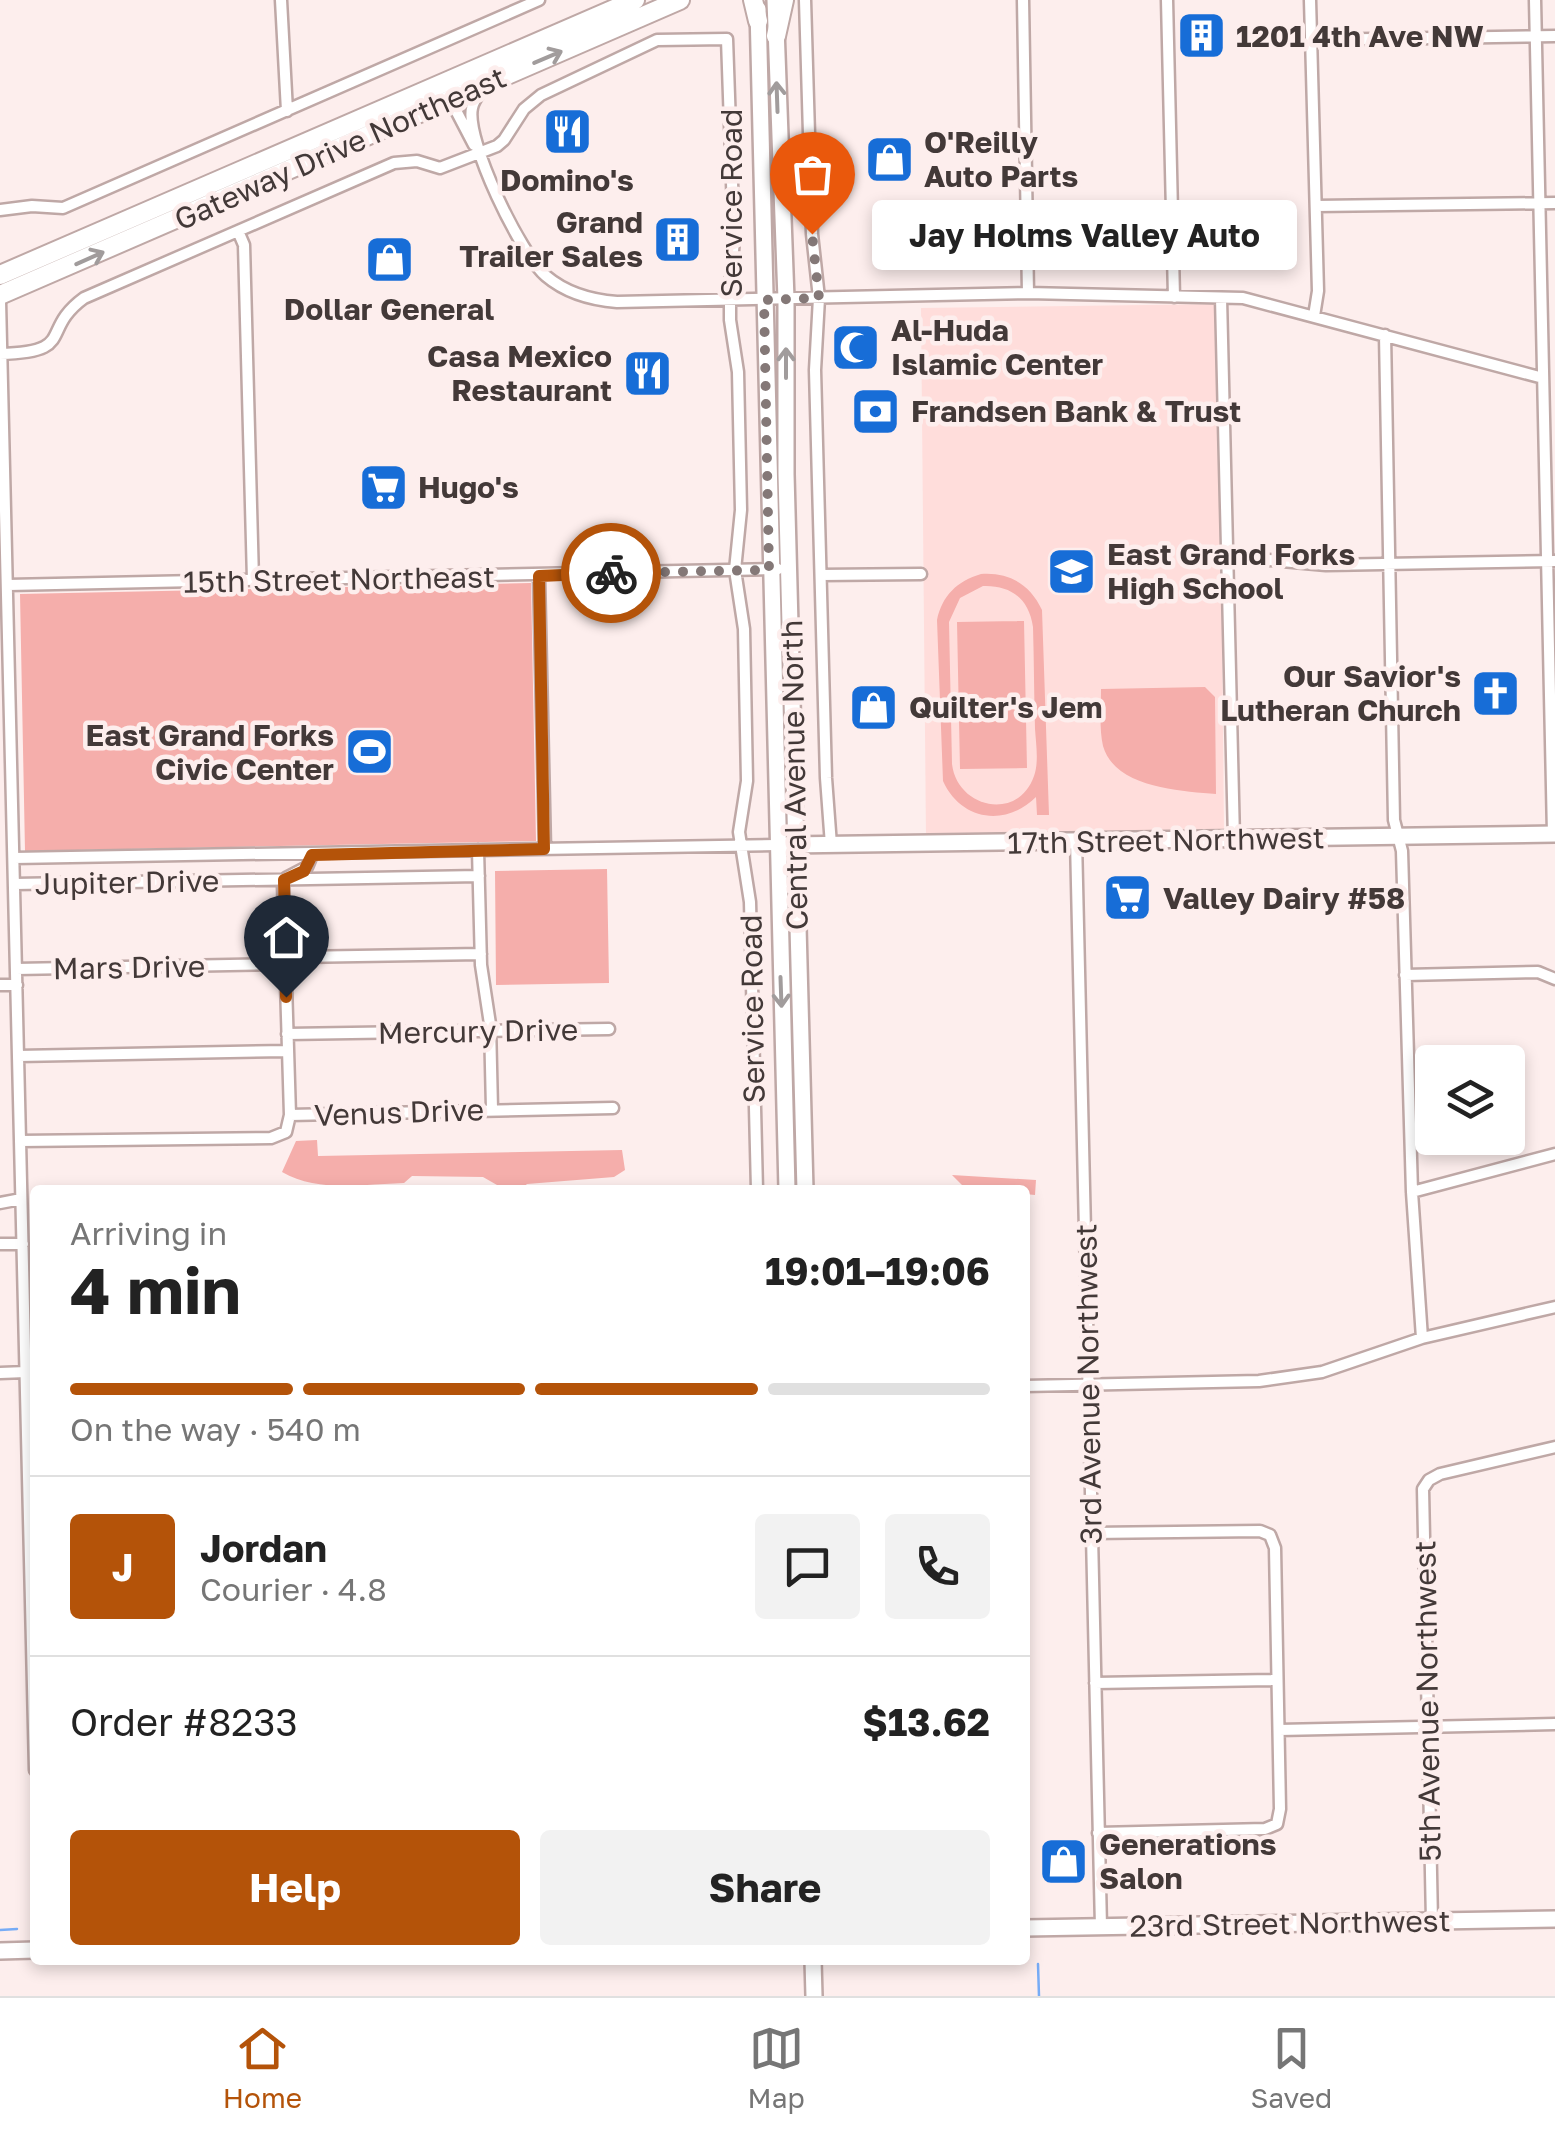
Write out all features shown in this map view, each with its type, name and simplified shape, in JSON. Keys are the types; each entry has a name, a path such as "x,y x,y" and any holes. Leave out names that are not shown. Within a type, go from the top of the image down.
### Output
{"highway":[{"name":"Gateway Drive Northeast","path":"0,298 635,0"},
{"path":"755,0 758,22"},
{"path":"776,36 784,0"},
{"name":"Gateway Drive Northeast","path":"0,277 448,91 492,80 679,1"}],"main road":[{"name":"Central Avenue North","path":"775,0 786,299 805,1185"},
{"name":"Central Avenue North","path":"758,22 786,1185"},
{"name":"17th Street Northwest","path":"776,846 1554,834"},
{"name":"23rd Street Northwest","path":"1030,1928 1555,1918"},
{"path":"0,1951 30,1950"},
{"path":"813,1965 814,1996"}],"street":[{"path":"281,0 286,111"},
{"path":"0,210 63,208 539,0"},
{"path":"805,0 812,234 819,298 816,370 831,845"},
{"path":"1022,0 1028,293"},
{"path":"1167,0 1174,297"},
{"path":"1310,0 1318,291 1314,316"},
{"path":"1535,0 1551,561 1554,834"},
{"path":"1311,40 1555,36"},
{"name":"Service Road","path":"1,354 40,351 54,341 73,306 84,298 394,163 417,161 440,168 480,153 504,140 524,109 541,95 657,40 728,39 734,240 730,300 738,372 741,510 735,570 744,629 747,781 746,806 739,826 750,902 757,1185"},
{"path":"480,153 472,108 492,80"},
{"path":"448,91 480,153 516,238 541,272 577,294 617,302 1028,293 1256,300 1543,378"},
{"path":"1316,206 1555,204"},
{"path":"238,231 244,245 253,580"},
{"path":"0,298 8,585 5,684 15,888 26,1372 30,1399"},
{"path":"1221,298 1234,839"},
{"path":"1385,335 1393,800 1402,851 1412,1192 1422,1338"},
{"path":"1225,556 1308,564 1551,561"},
{"name":"15th Street Northeast","path":"8,585 789,569"},
{"path":"821,575 921,574"},
{"path":"539,576 544,849"},
{"name":"3rd Avenue Northwest","path":"1076,840 1100,1927"},
{"path":"14,858 776,846"},
{"path":"478,850 492,1109"},
{"path":"290,1115 284,880 304,871 312,855"},
{"name":"Jupiter Drive","path":"0,894 15,888 479,876"},
{"name":"Mars Drive","path":"16,969 276,964 296,956 481,954"},
{"path":"1404,974 1550,976 1555,964"},
{"path":"0,985 16,985"},
{"name":"Mercury Drive","path":"287,1034 609,1029"},
{"path":"18,1056 287,1051"},
{"name":"Venus Drive","path":"20,1141 272,1138 286,1132 290,1115 613,1108"},
{"path":"1412,1192 1555,1154"},
{"path":"0,1203 22,1200"},
{"path":"0,1244 23,1244"},
{"path":"1030,1386 1259,1382 1322,1372 1422,1338 1555,1306"},
{"path":"0,1373 26,1372"},
{"name":"5th Avenue Northwest","path":"1432,1921 1422,1504 1426,1483 1440,1474 1555,1447"},
{"path":"1091,1534 1267,1533 1275,1548 1280,1817 1273,1828 1098,1833"},
{"path":"1095,1684 1277,1680"},
{"path":"1279,1730 1555,1724"}],"shaded area":[{"name":"East Grand Forks High School","path":"1219,304 1224,835 926,838 921,308"},
{"path":"991,574 1018,582 1042,610 1049,815 1037,815 1036,797 1011,813 998,816 972,812 961,805 943,781 937,620 947,597 972,577","holes":["983,586 1002,588 1017,596 1023,601 1033,627 1036,771 1026,790 1015,800 1002,804 989,804 965,791 952,764 949,622 960,598"]},
{"path":"531,583 536,841 25,851 20,594"},
{"path":"1024,621 1027,768 960,769 957,622"},
{"path":"1205,687 1215,697 1216,794 1150,785 1121,771 1110,760 1102,739 1101,689"},
{"path":"607,869 609,983 496,985 495,871"},
{"path":"317,1140 318,1156 622,1150 625,1170 614,1177 526,1185 497,1185 483,1177 412,1176 404,1183 326,1185 282,1172 296,1141"},
{"path":"952,1175 1036,1180 1035,1195 1030,1194 1030,1185 962,1185"}],"waterway":[{"path":"0,1930 17,1929"},
{"path":"1038,1964 1039,1996"}],"way so far":[{"path":"611,573 769,570 764,300 819,298 812,234"}],"place":[{"name":"1201 4th Ave NW","path":"1201,36"},
{"name":"Domino's","path":"567,131"},
{"name":"O'Reilly Auto Parts","path":"889,159"},
{"name":"Jay Holms Valley Auto","path":"812,234"},
{"name":"Grand Trailer Sales","path":"678,239"},
{"name":"Dollar General","path":"389,260"},
{"name":"Al-Huda Islamic Center","path":"856,347"},
{"name":"Casa Mexico Restaurant","path":"647,373"},
{"name":"Frandsen Bank & Trust","path":"876,411"},
{"name":"Hugo's","path":"383,487"},
{"name":"East Grand Forks High School","path":"1072,571"},
{"name":"Our Savior's Lutheran Church","path":"1496,693"},
{"name":"Quilter's Jem","path":"874,707"},
{"name":"East Grand Forks Civic Center","path":"369,752"},
{"name":"Valley Dairy #58","path":"1128,898"},
{"name":"Generations Salon","path":"1064,1861"}],"route":[{"path":"286,997 283,884 289,876 304,871 312,855 544,849 539,576 611,573"}]}
